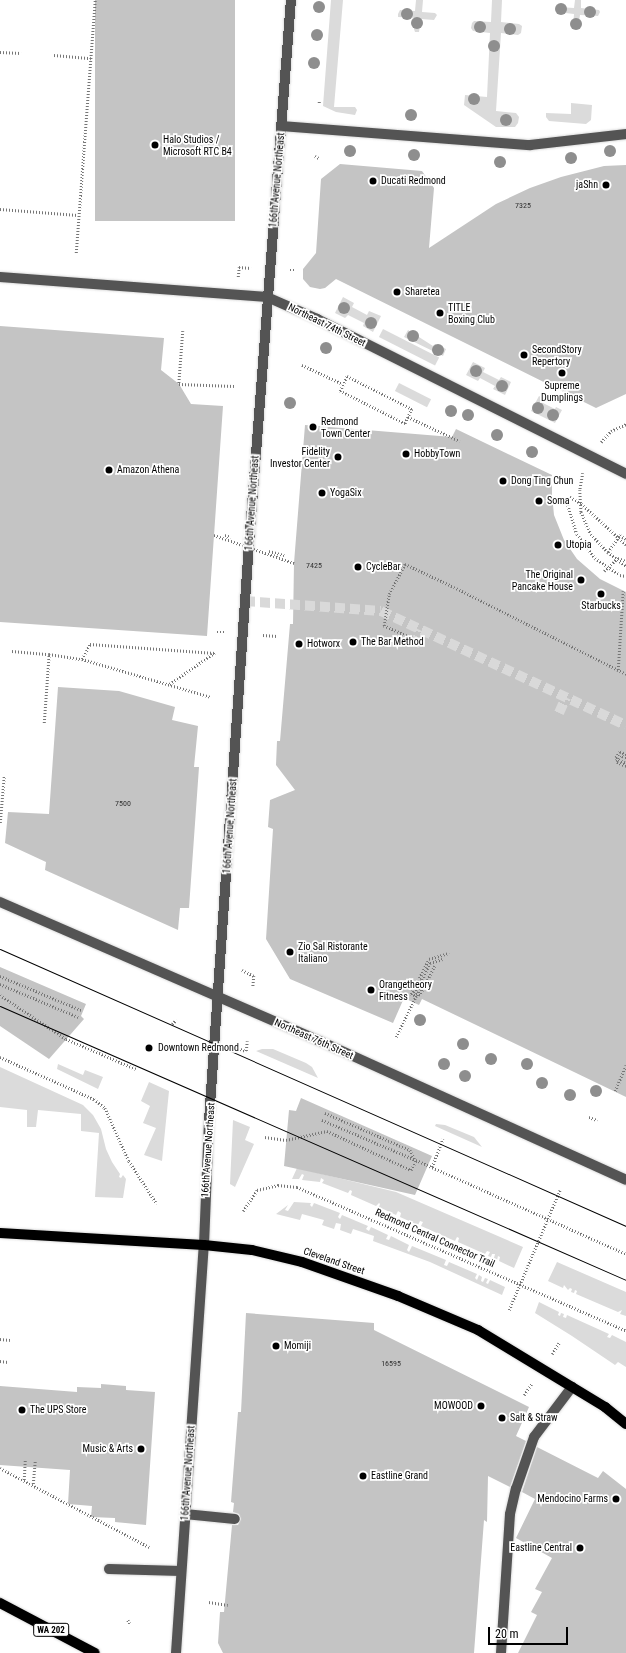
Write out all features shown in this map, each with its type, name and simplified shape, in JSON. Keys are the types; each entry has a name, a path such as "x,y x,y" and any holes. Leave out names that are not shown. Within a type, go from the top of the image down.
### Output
{"main road":[{"name":"Cleveland Street","path":"0,1233 204,1245 252,1250 302,1262 398,1296 478,1330 605,1407 626,1424"},
{"name":"WA 202","path":"0,1604 95,1653"}],"street":[{"name":"166th Avenue Northeast","path":"176,1653 204,1245 208,1135 267,297 291,0"},
{"path":"281,126 530,146 626,134"},
{"name":"Northeast 74th Street","path":"0,277 267,297 317,319 626,474"},
{"name":"Northeast 76th Street","path":"0,902 320,1041 626,1180"},
{"path":"501,1653 510,1514 516,1489 534,1437 572,1387"},
{"path":"185,1514 235,1519"},
{"path":"109,1569 181,1571"}],"path":[{"path":"76,253 94,0"},
{"path":"0,52 21,53"},
{"path":"54,56 91,58"},
{"path":"315,156 319,158"},
{"path":"0,209 78,215"},
{"path":"238,279 239,267 248,268"},
{"path":"290,270 296,270"},
{"path":"183,331 179,384 234,386"},
{"path":"302,365 343,384"},
{"path":"347,376 412,409 408,417 405,424 340,390 347,376"},
{"path":"408,417 460,441"},
{"path":"626,424 611,431 594,448 581,478 582,512 591,534 608,552 626,566"},
{"path":"626,545 581,504 569,497 568,505 577,534 595,558 620,574 626,576"},
{"path":"214,535 294,563"},
{"path":"225,535 232,538"},
{"path":"608,552 620,535 626,539"},
{"path":"269,551 284,555"},
{"path":"604,571 618,558 626,561"},
{"path":"423,644 384,626 390,594 405,564 454,587 626,674"},
{"path":"618,670 623,591"},
{"path":"263,635 277,636"},
{"path":"82,659 90,644 214,653 169,685"},
{"path":"12,651 49,654 82,659 211,698"},
{"path":"44,723 49,654"},
{"path":"626,755 620,752 616,758 626,763"},
{"path":"626,758 621,756 617,762 626,766"},
{"path":"0,823 4,776"},
{"path":"422,980 424,981 417,997 411,994 428,959 449,953"},
{"path":"417,994 414,993 430,963 442,959"},
{"path":"396,1037 417,994 420,995 435,966"},
{"path":"242,970 254,976 253,987"},
{"path":"0,976 81,1010"},
{"path":"0,984 78,1017"},
{"path":"0,995 66,1039 136,1070"},
{"path":"172,1024 176,1020"},
{"path":"235,1047 246,1051 247,1041"},
{"path":"0,1057 94,1099 105,1108 130,1161 157,1204"},
{"path":"615,1091 626,1065"},
{"path":"325,1113 410,1150 416,1160"},
{"path":"589,1117 597,1120"},
{"path":"322,1120 432,1167 626,1254"},
{"path":"265,1137 286,1140 328,1131 411,1170 416,1160"},
{"path":"326,1135 328,1131"},
{"path":"432,1167 444,1139"},
{"name":"Redmond Central Connector Trail","path":"243,1212 257,1190 278,1185 297,1187 626,1331"},
{"path":"509,1310 560,1190"},
{"path":"0,1339 10,1340"},
{"path":"550,1356 559,1344"},
{"path":"0,1361 8,1362"},
{"path":"524,1395 534,1380"},
{"path":"24,1480 25,1459"},
{"path":"33,1484 35,1460"},
{"path":"0,1468 33,1484 149,1547"},
{"path":"209,1602 228,1605"},
{"path":"128,1620 130,1624"}],"shaded area":[{"path":"331,0 343,0 334,107 355,107 357,110 355,115 336,112 323,106"},
{"path":"416,0 423,0 422,12 435,13 437,15 434,20 421,19 419,32 415,32 414,29 415,18 398,17 400,10 415,11"},
{"path":"492,0 502,0 501,22 519,24 522,26 521,33 518,35 501,33 496,111 516,113 519,117 518,123 515,127 496,127 464,105 465,95 487,97 490,33 473,31 471,28 474,21 491,22"},
{"path":"575,0 581,0 581,8 599,10 600,12 598,16 580,15 577,30 573,28 574,14 557,12 556,10 558,7 574,8"},
{"path":"571,103 592,105 591,120 586,124 549,121 546,117 546,113 571,114"},
{"path":"343,297 354,303 352,307 367,315 369,311 381,316 373,332 363,326 364,323 348,315 345,318 335,313"},
{"path":"383,329 439,358 435,366 379,337"},
{"path":"408,330 433,346 435,344 446,349 443,356 404,337"},
{"path":"473,362 485,368 483,372 499,380 501,377 511,382 505,395 493,389 495,386 480,378 478,381 466,375"},
{"path":"399,383 431,399 427,407 395,391"},
{"path":"539,396 543,398 541,402 555,409 556,407 562,410 555,423 531,411"},
{"path":"262,1049 273,1049 306,1063 312,1067 318,1078 256,1051"},
{"path":"58,1064 83,1075 85,1070 103,1077 98,1089 57,1069"},
{"path":"0,1067 83,1105 93,1115 101,1129 106,1149 120,1174 119,1177 121,1178 123,1175 126,1179 123,1198 95,1197 99,1133 81,1131 81,1114 38,1110 36,1127 27,1127 27,1110 0,1107"},
{"path":"149,1082 169,1091 162,1161 144,1155 156,1128 143,1123 150,1106 141,1101"},
{"path":"233,1120 250,1127 245,1140 254,1144 235,1187 230,1184"},
{"path":"436,1124 445,1125 474,1137 482,1147 435,1126"},
{"path":"297,1168 396,1192 523,1247 514,1268 499,1261 500,1257 498,1256 497,1260 494,1258 495,1254 492,1254 491,1257 488,1256 490,1252 487,1251 485,1254 458,1242 459,1238 457,1237 455,1241 421,1226 423,1222 420,1221 418,1225 400,1217 401,1213 398,1211 396,1215 379,1207 379,1203 376,1206 351,1195 352,1191 350,1190 348,1193 322,1183 324,1180 321,1178 320,1182 302,1180 304,1175 302,1174 299,1179 292,1179"},
{"path":"294,1202 311,1203 310,1205 312,1207 314,1203 340,1213 338,1217 340,1219 342,1215 368,1226 366,1229 369,1231 371,1227 388,1235 386,1239 389,1240 391,1236 409,1245 407,1250 409,1252 412,1246 446,1260 444,1265 447,1266 449,1262 477,1274 475,1278 477,1280 479,1275 482,1277 481,1281 483,1282 485,1278 488,1279 486,1283 488,1284 490,1280 505,1287 502,1295 430,1262 373,1241 374,1236 353,1229 351,1234 340,1230 341,1224 336,1223 334,1229 322,1225 324,1220 302,1214 300,1220 276,1214 288,1205 285,1210 288,1211"},
{"path":"557,1262 626,1292 626,1316 620,1314 622,1310 618,1312 576,1294 577,1291 575,1290 574,1293 571,1292 572,1289 570,1288 568,1290 564,1285 563,1288 548,1281"},
{"path":"539,1302 559,1312 558,1315 560,1316 561,1313 564,1314 563,1317 566,1318 567,1315 609,1334 607,1337 610,1338 612,1335 626,1342 626,1367 618,1362 615,1365 535,1313"}],"building":[{"name":"Halo Studios / Microsoft RTC B4","path":"95,0 235,0 235,221 95,221"},
{"path":"340,164 422,171 434,188 429,248 496,204 530,188 561,177 604,166 626,165 626,394 596,408 336,279 325,288 320,289 310,287 303,279 303,269 316,253 321,179"},
{"name":"Amazon Athena","path":"0,326 164,338 161,370 179,384 191,404 223,406 207,636 0,622"},
{"name":"Redmond Town Center","path":"305,425 452,437 456,429 552,475 554,515 564,540 577,559 600,579 626,592 626,1097 422,999 419,1005 404,998 393,1023 290,979 266,939 273,829 268,827 270,800 295,790 276,765 277,741 280,741 290,624 293,624 294,563"},
{"path":"58,687 119,691 175,707 172,720 198,726 194,767 199,767 189,908 180,908 178,930 45,870 46,862 5,843 8,812 49,814"},
{"path":"0,967 86,1004 81,1016 84,1019 49,1059 0,1026"},
{"path":"301,1098 432,1156 415,1195 284,1166 289,1110 296,1111"},
{"name":"Eastline Grand","path":"246,1313 374,1323 374,1330 529,1407 516,1436 526,1441 510,1487 488,1476 487,1522 484,1520 474,1653 223,1653 218,1643 220,1612 224,1612 232,1525 238,1525 241,1519 239,1514 233,1512 234,1503 231,1502 238,1412 241,1412"},
{"path":"101,1384 126,1386 126,1390 155,1392 146,1525 115,1522 115,1518 91,1517 92,1506 68,1504 70,1470 0,1465 0,1386 77,1392 77,1387 101,1388"},
{"name":"Eastline Central","path":"537,1447 598,1478 603,1471 626,1489 626,1653 518,1653 537,1615 531,1612 542,1592 535,1589 552,1558 516,1538 535,1499 522,1492"}],"tunnel":[{"path":"245,601 381,611 626,725"},
{"path":"414,646 421,630"},
{"path":"559,713 566,697"}],"tram line":[{"path":"0,949 626,1226"},
{"path":"0,1006 626,1280"}],"place":[{"name":"Halo Studios / Microsoft RTC B4","path":"155,145"},
{"name":"Ducati Redmond","path":"373,181"},
{"name":"jaShn","path":"606,185"},
{"name":"Sharetea","path":"397,292"},
{"name":"TITLE Boxing Club","path":"440,313"},
{"name":"SecondStory Repertory","path":"524,355"},
{"name":"Supreme Dumplings","path":"562,373"},
{"name":"Redmond Town Center","path":"313,427"},
{"name":"HobbyTown","path":"406,454"},
{"name":"Fidelity Investor Center","path":"338,457"},
{"name":"Amazon Athena","path":"109,470"},
{"name":"Dong Ting Chun","path":"503,481"},
{"name":"YogaSix","path":"322,493"},
{"name":"Soma","path":"539,501"},
{"name":"Utopia","path":"558,545"},
{"name":"CycleBar","path":"358,567"},
{"name":"The Original Pancake House","path":"581,580"},
{"name":"Starbucks","path":"601,594"},
{"name":"The Bar Method","path":"353,642"},
{"name":"Hotworx","path":"299,644"},
{"name":"Zio Sal Ristorante Italiano","path":"290,952"},
{"name":"Orangetheory Fitness","path":"371,990"},
{"name":"Downtown Redmond","path":"149,1048"},
{"name":"Momiji","path":"276,1346"},
{"name":"MOWOOD","path":"481,1406"},
{"name":"The UPS Store","path":"22,1410"},
{"name":"Salt & Straw","path":"502,1418"},
{"name":"Music & Arts","path":"141,1449"},
{"name":"Eastline Grand","path":"363,1476"},
{"name":"Mendocino Farms","path":"616,1499"},
{"name":"Eastline Central","path":"580,1548"}]}
